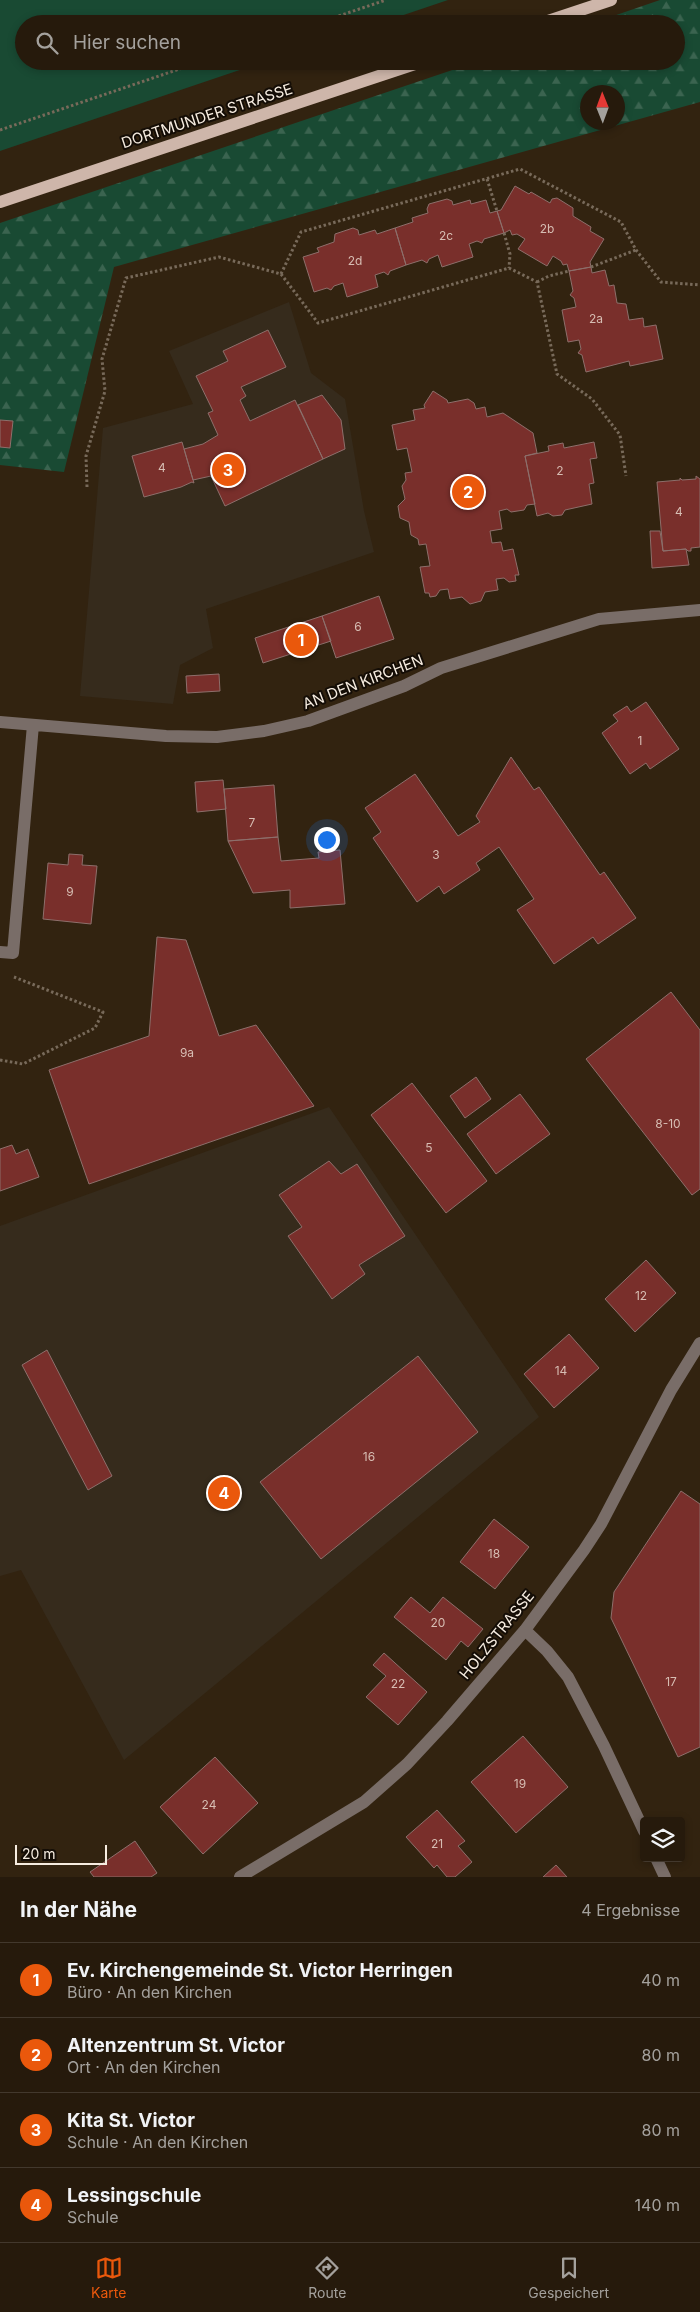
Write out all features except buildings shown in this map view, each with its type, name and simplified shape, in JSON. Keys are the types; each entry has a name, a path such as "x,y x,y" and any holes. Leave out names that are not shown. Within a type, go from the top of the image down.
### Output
{"main road":[{"path":"567,15 611,0"},
{"name":"DORTMUNDER STRASSE","path":"0,202 397,70"}],"street":[{"name":"AN DEN KIRCHEN","path":"0,722 166,736 217,738 264,731 317,719 404,686 442,668 599,619 700,610"},
{"path":"6,953 33,725"},
{"name":"HOLZSTRASSE","path":"240,1877 364,1802 408,1764 525,1630 601,1524 671,1390 700,1343"},
{"path":"525,1630 547,1651 568,1677 604,1746 640,1822"},
{"path":"658,1862 665,1877"}],"path":[{"path":"342,15 386,0"},
{"path":"0,130 177,70"},
{"path":"281,274 301,232 520,169 621,222 636,250 661,282 700,285"},
{"path":"487,179 497,211"},
{"path":"504,233 510,254 509,268"},
{"path":"591,267 636,250"},
{"path":"88,487 86,456 105,391 102,359 126,278 219,257 281,274 318,323 509,268 537,282"},
{"path":"537,282 548,276 569,271"},
{"path":"537,282 557,374 592,399 620,435 626,476"},
{"path":"0,1060 22,1064 95,1028 103,1012 12,976 6,953"}],"shaded area":[{"path":"289,302 311,373 345,399 364,511 374,552 206,609 213,648 180,665 173,704 80,696 103,428 193,404 169,351"},
{"path":"329,1107 539,1417 124,1760 21,1570 0,1576 0,1226"}],"green space":[{"path":"0,0 448,0 404,15 15,15 15,70 239,70 0,151"},
{"path":"660,0 700,0 700,102 625,123 625,85 580,85 580,130 601,130 114,267 64,472 0,465 0,223 452,70 685,70 685,15 616,15"}],"place":[{"name":"Kita St. Victor","path":"228,470"},
{"name":"Altenzentrum St. Victor","path":"468,492"},
{"name":"Ev. Kirchengemeinde St. Victor Herringen","path":"301,640"},
{"name":"Lessingschule","path":"224,1493"}]}
